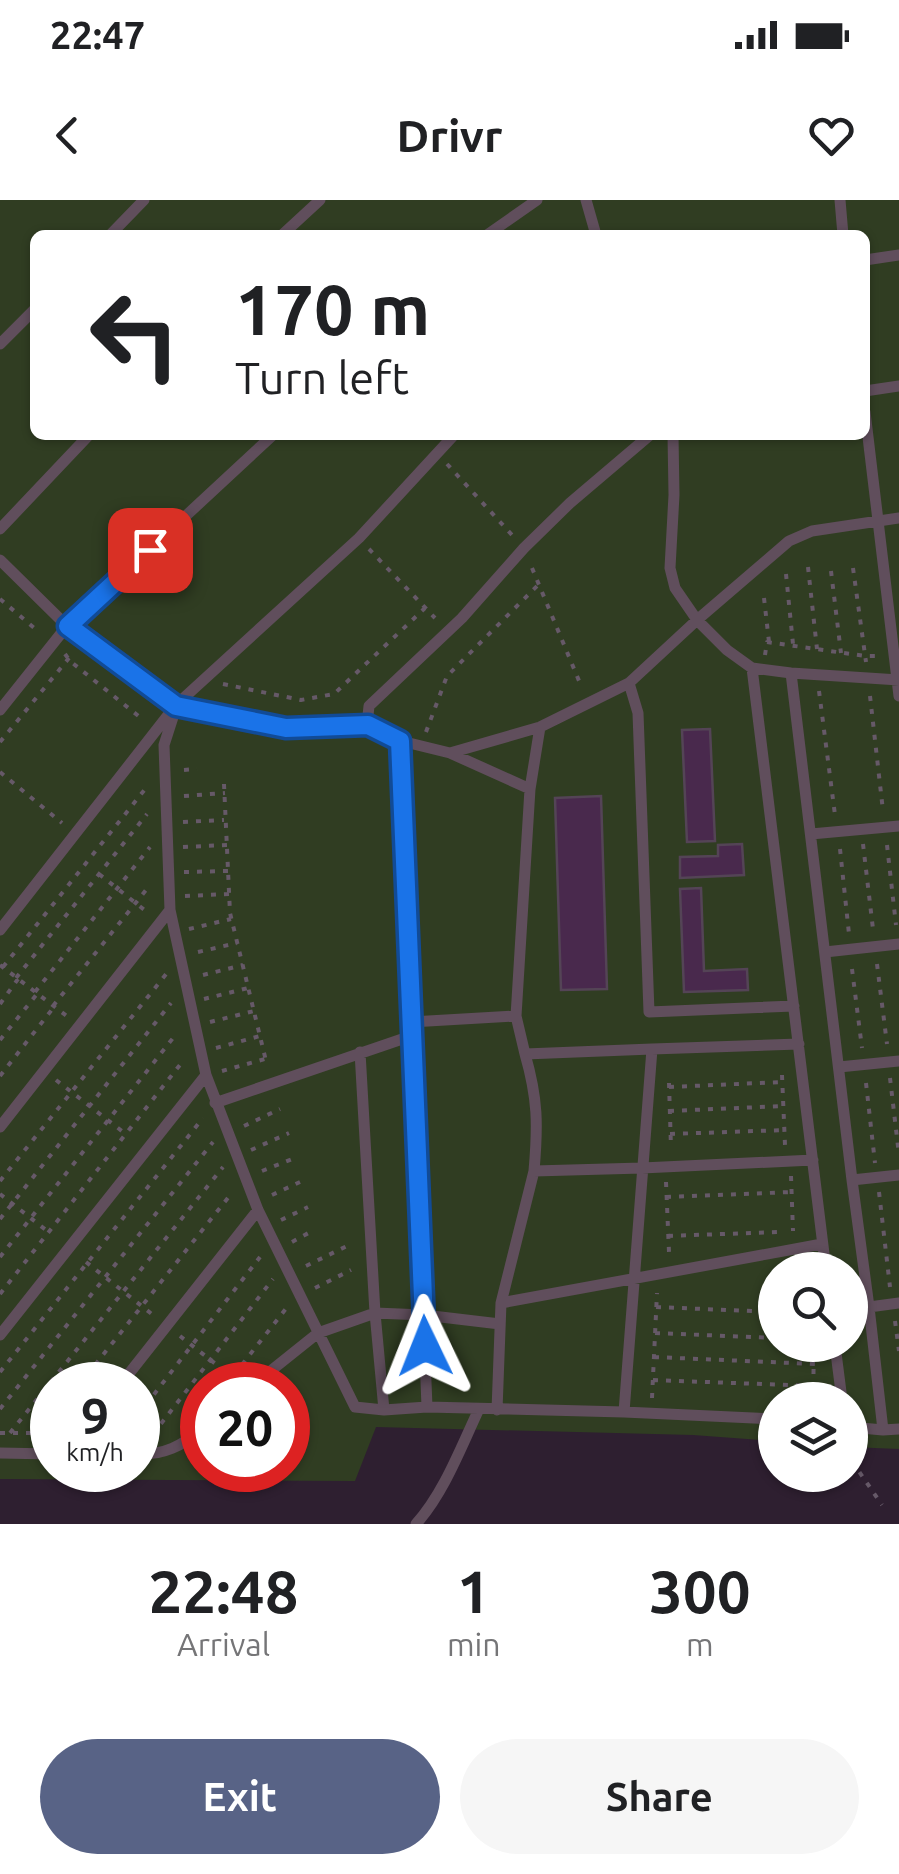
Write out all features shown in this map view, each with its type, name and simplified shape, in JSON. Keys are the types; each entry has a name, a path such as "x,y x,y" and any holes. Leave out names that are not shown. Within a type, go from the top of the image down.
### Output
{"lane":[{"path":"115,230 144,200"},
{"path":"287,230 320,200"},
{"path":"494,230 537,200"},
{"path":"586,200 595,230"},
{"path":"840,200 843,230"},
{"path":"870,259 899,255"},
{"path":"0,344 30,314"},
{"path":"870,390 899,386"},
{"path":"0,529 84,440"},
{"path":"0,710 68,626 269,440"},
{"path":"0,930 176,706 359,538 449,440"},
{"path":"368,725 370,706 448,632 524,548 644,440"},
{"path":"673,440 670,568 676,588 697,620 727,650 757,669 898,680"},
{"path":"868,440 899,696"},
{"path":"450,752 540,727 628,683 789,541 812,531 899,518"},
{"path":"0,560 68,626 176,706 286,728 368,725 400,741 450,752 530,789"},
{"path":"757,669 823,1252"},
{"path":"791,673 883,1430"},
{"path":"628,683 638,714 649,1012 794,1006"},
{"path":"176,706 164,745 170,904 206,1075 257,1206 355,1407 758,1418"},
{"path":"497,1410 501,1303 534,1170 538,1123 535,1087 516,1016 530,789 540,727"},
{"path":"400,741 426,1407"},
{"path":"811,834 899,826"},
{"path":"0,1127 160,923 170,904"},
{"path":"825,952 899,944"},
{"path":"411,1022 516,1016"},
{"path":"215,1102 412,1036"},
{"path":"526,1054 799,1044"},
{"path":"624,1412 652,1048"},
{"path":"360,1052 384,1410"},
{"path":"840,1067 894,1061"},
{"path":"0,1336 206,1075"},
{"path":"534,1170 813,1160"},
{"path":"852,1180 899,1175"},
{"path":"138,1362 257,1206"},
{"path":"501,1303 822,1244"},
{"path":"869,1307 896,1304"},
{"path":"282,1362 318,1333 375,1313 500,1324"},
{"path":"416,1524 439,1490 479,1410"},
{"path":"868,1429 899,1428"},
{"path":"0,1453 30,1454"}],"path":[{"path":"359,538 448,632"},
{"path":"808,566 817,649"},
{"path":"853,568 899,944"},
{"path":"831,570 840,653"},
{"path":"786,574 794,646"},
{"path":"421,746 446,676 539,584"},
{"path":"757,669 769,642 764,598"},
{"path":"0,599 157,731"},
{"path":"204,680 302,700 334,694 425,608"},
{"path":"769,642 865,656 894,656"},
{"path":"0,742 69,658"},
{"path":"817,675 899,1351"},
{"path":"79,1026 1,966 159,772 197,769"},
{"path":"0,772 76,834"},
{"path":"224,784 231,919 271,1083"},
{"path":"0,1004 160,798 225,794"},
{"path":"0,1040 167,826 176,822 226,820"},
{"path":"861,830 894,1061 899,1155"},
{"path":"168,848 227,845"},
{"path":"0,1076 160,873 228,870"},
{"path":"99,874 160,923"},
{"path":"170,904 229,894"},
{"path":"175,932 231,919"},
{"path":"0,1181 180,956 237,943"},
{"path":"0,1218 186,981 242,965"},
{"path":"0,1256 193,1014 248,988"},
{"path":"193,1014 254,1011"},
{"path":"0,1294 200,1047 260,1036"},
{"path":"668,1236 793,1232 781,1045"},
{"path":"651,1414 656,1307 668,1236 667,1048"},
{"path":"206,1075 265,1059"},
{"path":"44,1071 146,1150"},
{"path":"669,1087 782,1082"},
{"path":"0,1372 215,1102"},
{"path":"670,1111 784,1106"},
{"path":"0,1409 226,1130 280,1109"},
{"path":"670,1134 784,1130"},
{"path":"10,1433 231,1157 289,1133"},
{"path":"97,1362 246,1178 295,1158"},
{"path":"257,1206 300,1182"},
{"path":"666,1197 792,1192"},
{"path":"0,1194 213,1362"},
{"path":"267,1227 308,1207"},
{"path":"160,1387 276,1245 314,1230"},
{"path":"160,1425 287,1269 351,1244"},
{"path":"244,1362 299,1294 351,1270"},
{"path":"656,1307 758,1311"},
{"path":"656,1332 758,1337"},
{"path":"654,1357 815,1364 814,1382"},
{"path":"653,1380 758,1384"},
{"path":"0,1433 30,1433"},
{"path":"868,1484 882,1504"}],"green space":[{"path":"0,200 899,200 899,1449 868,1448 868,1382 758,1382 758,1440 376,1427 355,1481 310,1481 310,1362 180,1362 180,1480 160,1480 160,1362 30,1362 30,1479 0,1479"}],"building":[{"path":"710,729 715,841 687,842 682,730"},
{"path":"601,796 607,989 561,990 555,798"},
{"path":"742,844 744,875 680,878 680,857 718,856 718,845"},
{"path":"701,888 704,971 747,969 748,990 684,992 680,889"}],"route":[{"path":"150,550 68,626 176,706 286,728 368,725 400,741 425,1346"}]}
